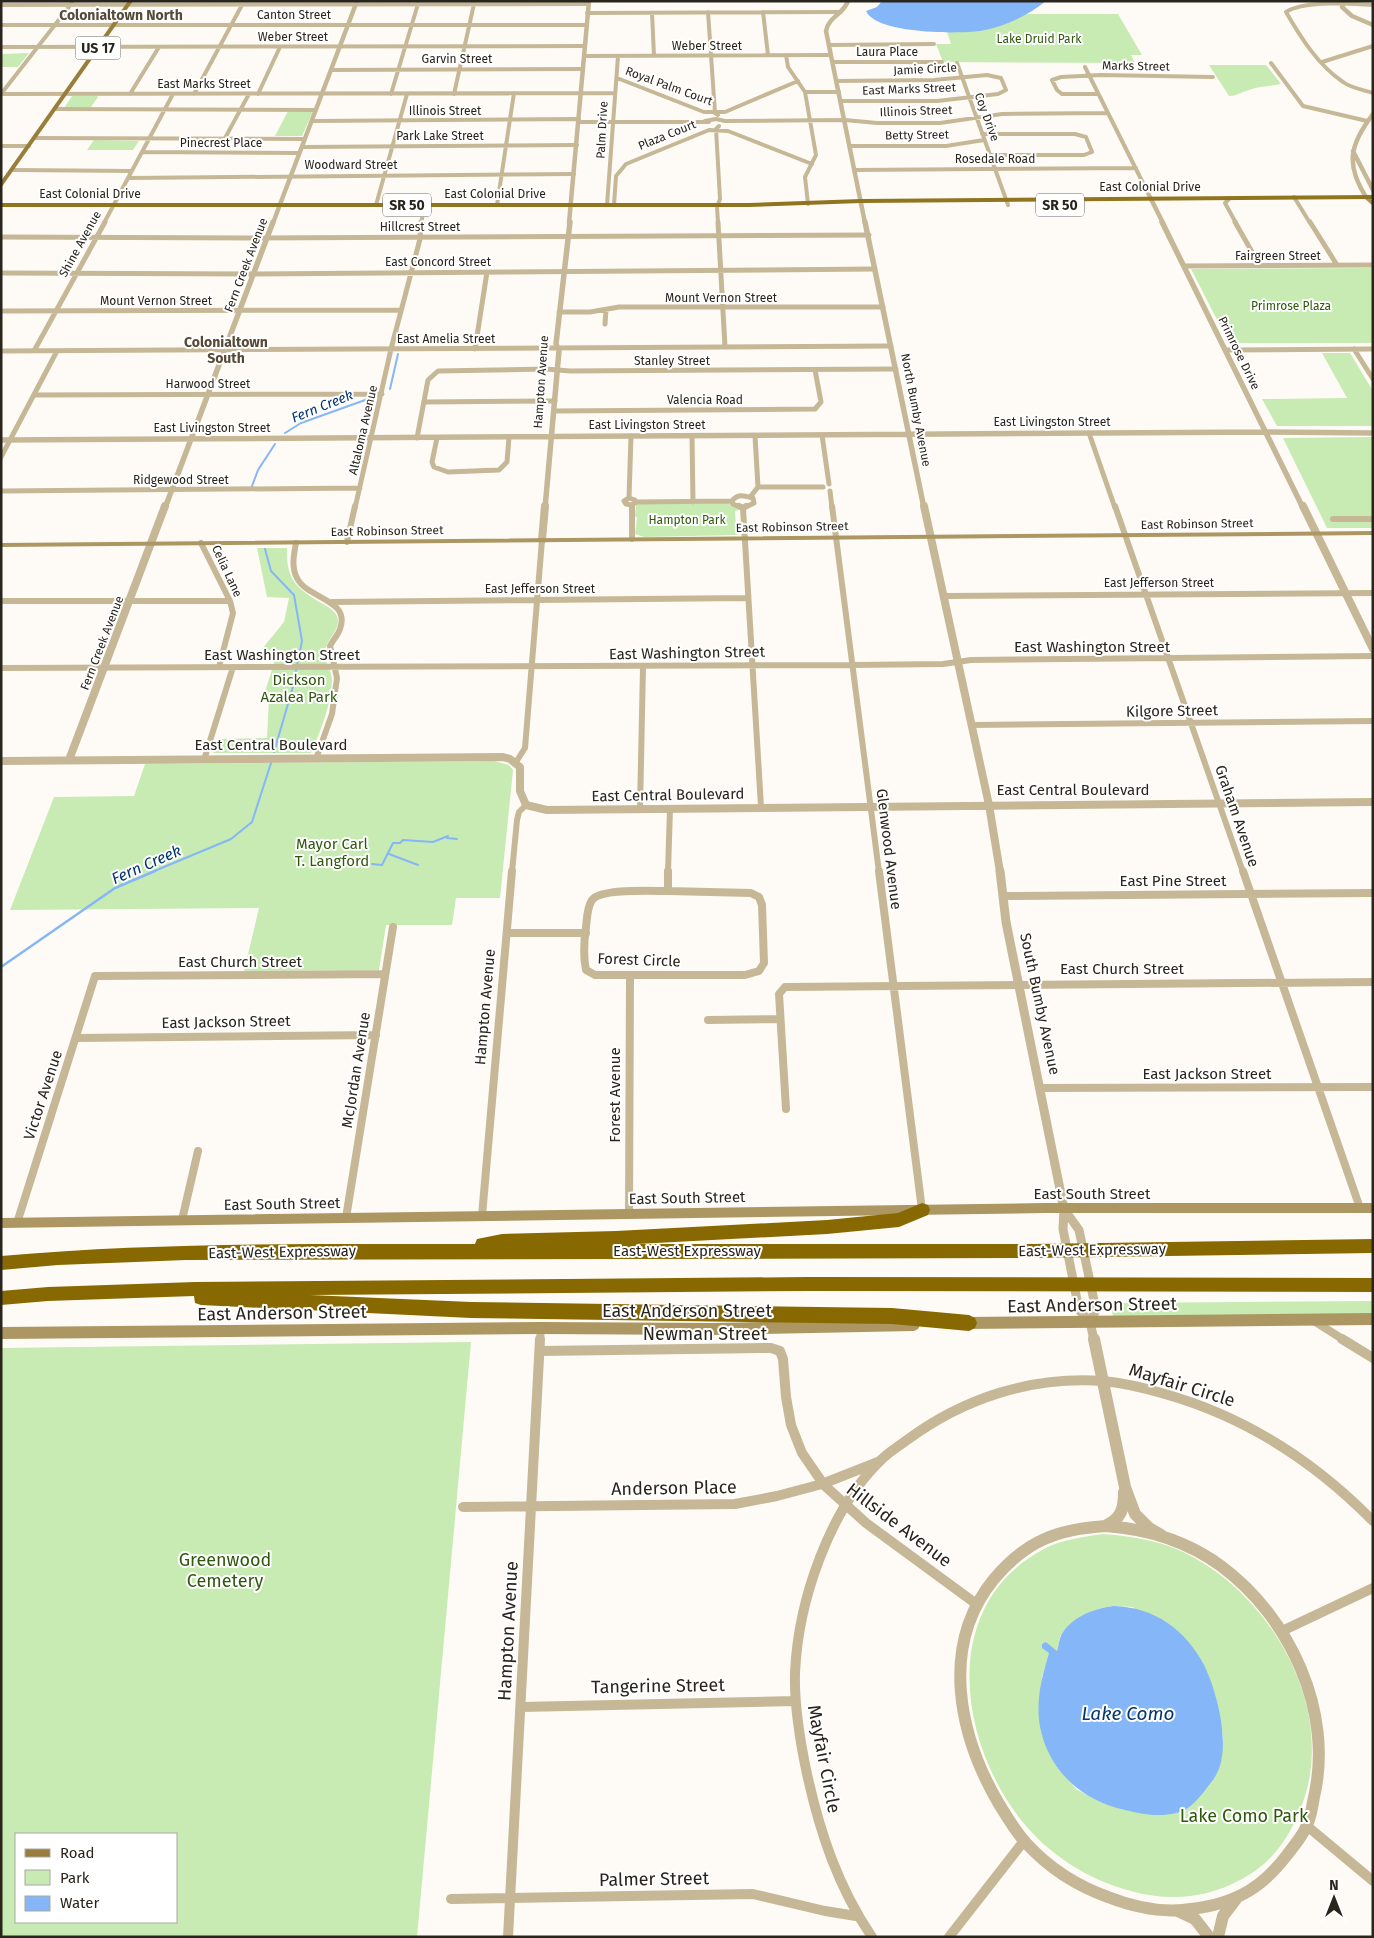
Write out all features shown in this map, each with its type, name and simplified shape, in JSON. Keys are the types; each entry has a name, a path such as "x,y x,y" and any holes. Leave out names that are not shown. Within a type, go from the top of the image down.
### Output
{"highway":[{"name":"East Colonial Drive","path":"1,205 376,206 1371,200"},
{"path":"456,1251 472,1245 502,1241 616,1238 827,1227 899,1220 922,1210"},
{"name":"East-West Expressway","path":"1,1263 77,1257 186,1253 1032,1251 1373,1246"},
{"path":"1,1298 48,1294 195,1289 798,1284 1373,1285"},
{"path":"48,1294 189,1297 470,1310 902,1316 969,1323"}],"main road":[{"name":"US 17","path":"1,186 130,3"},
{"name":"East Robinson Street","path":"1,545 1373,533"},
{"name":"East South Street","path":"1,1223 1064,1208 1373,1208"},
{"name":"East Anderson Street","path":"1,1333 541,1328 704,1330 969,1323 1373,1319"}],"street":[{"path":"827,19 841,12 847,6 848,1"},
{"path":"1,5 72,3 242,5 294,3 588,3"},
{"path":"1,94 72,3"},
{"name":"Fern Creek Avenue","path":"68,760 357,3"},
{"name":"Hampton Avenue","path":"516,762 525,748 555,401 559,312 569,237 588,3"},
{"path":"1341,3 1342,7 1350,15 1373,24"},
{"path":"1373,5 1341,3 1303,5 1286,10 1307,47 1322,62 1344,82 1373,93"},
{"path":"391,94 418,4"},
{"path":"454,94 474,4"},
{"path":"194,94 242,5"},
{"path":"708,12 715,113 721,121 716,129 725,347"},
{"path":"762,12 768,55"},
{"name":"North Bumby Avenue","path":"822,12 827,19 826,27 829,45 854,170 930,537 989,805"},
{"path":"587,13 841,12"},
{"path":"652,13 654,56"},
{"name":"Canton Street","path":"1,25 587,25"},
{"path":"829,45 934,44"},
{"name":"Weber Street","path":"1,47 585,46"},
{"path":"1322,62 1373,46"},
{"path":"130,94 159,47"},
{"path":"258,94 280,47"},
{"path":"786,55 788,67 805,92 816,155 805,177 808,204"},
{"name":"Weber Street","path":"584,56 831,55"},
{"name":"Palm Drive","path":"610,205 614,93 618,56"},
{"name":"Laura Place","path":"833,62 942,62"},
{"name":"Coy Drive","path":"957,63 1006,202"},
{"path":"1271,63 1303,106 1367,121"},
{"name":"Primrose Drive","path":"1084,67 1136,168 1373,649"},
{"name":"Garvin Street","path":"331,70 583,69"},
{"name":"Jamie Circle","path":"836,81 929,80 987,75 998,76 1003,80 1006,90"},
{"name":"Marks Street","path":"1098,94 1062,94 1057,90 1052,80 1059,76 1213,77"},
{"name":"Royal Palm Court","path":"617,78 704,112 715,113"},
{"name":"Plaza Court","path":"715,113 726,112 798,81"},
{"name":"East Marks Street","path":"841,101 937,101 998,94 1006,90"},
{"path":"805,92 839,92"},
{"path":"497,205 500,175 514,93"},
{"path":"376,206 407,94 614,93"},
{"name":"East Marks Street","path":"1,94 407,94"},
{"name":"Shine Avenue","path":"34,351 173,94"},
{"path":"226,138 248,94"},
{"path":"55,110 316,110"},
{"path":"715,113 711,115 709,121 712,127 716,129"},
{"name":"Illinois Street","path":"312,121 579,120 613,122 845,120 877,123 940,123 1002,114 1107,113"},
{"path":"1371,200 1355,176 1351,160 1358,133 1373,114"},
{"name":"Plaza Court","path":"626,164 705,131 716,129"},
{"name":"Royal Palm Court","path":"716,129 728,131 812,164"},
{"path":"982,134 1075,134 1088,139 1092,152 1084,155 990,155"},
{"path":"35,138 305,139"},
{"name":"Betty Street","path":"850,146 946,146 984,140"},
{"name":"Park Lake Street","path":"302,147 577,145"},
{"path":"1,146 29,146"},
{"path":"1353,151 1373,190"},
{"name":"Pinecrest Place","path":"143,152 299,154"},
{"path":"611,161 626,164"},
{"name":"Palm Drive","path":"610,205 616,176 626,164"},
{"name":"Rosedale Road","path":"854,170 1136,168"},
{"path":"13,170 132,171"},
{"name":"Woodward Street","path":"128,178 574,174"},
{"path":"1228,200 1260,266"},
{"path":"1296,200 1337,265"},
{"name":"Altaloma Avenue","path":"347,542 391,349 412,272 425,205"},
{"name":"Hillcrest Street","path":"1,237 869,236"},
{"name":"Fairgreen Street","path":"1184,266 1373,265"},
{"name":"East Concord Street","path":"1,273 255,274 876,270"},
{"path":"475,349 487,272"},
{"name":"Mount Vernon Street","path":"559,312 606,310 619,307 883,307"},
{"name":"Mount Vernon Street","path":"1,311 402,310"},
{"path":"605,324 606,310"},
{"name":"East Amelia Street","path":"1,351 891,346"},
{"path":"1225,350 1373,350"},
{"path":"1354,350 1373,379"},
{"path":"1,457 57,351"},
{"name":"Stanley Street","path":"424,402 430,376 438,371 448,370 896,369"},
{"name":"Valencia Road","path":"554,411 815,409 821,402 815,370"},
{"name":"Harwood Street","path":"34,395 382,394"},
{"path":"417,438 424,402 555,401"},
{"name":"East Livingston Street","path":"1294,432 1373,428"},
{"name":"East Livingston Street","path":"1,440 1265,432 1373,433"},
{"name":"Graham Avenue","path":"1089,433 1360,1208"},
{"path":"822,435 829,484 823,487"},
{"path":"631,436 629,498 635,500 632,540"},
{"path":"692,436 693,502"},
{"path":"750,496 758,487 754,436"},
{"path":"437,438 432,462 434,467 448,472 499,470 507,462 509,437"},
{"name":"Glenwood Avenue","path":"829,484 836,487 830,490 835,537 922,1210"},
{"path":"758,487 823,487 830,490"},
{"name":"Ridgewood Street","path":"1,490 360,488"},
{"path":"634,504 732,502 735,506 743,508 754,504 755,500 750,496 739,495 732,502"},
{"path":"743,508 762,808"},
{"path":"1333,519 1373,519"},
{"name":"Celia Lane","path":"201,543 230,601 233,613 219,667"},
{"path":"296,543 293,555 294,574 304,587 338,606 342,621 341,629 330,646 337,678 332,714 316,759"},
{"name":"East Jefferson Street","path":"944,596 1373,593"},
{"name":"East Jefferson Street","path":"332,602 748,598"},
{"path":"1,602 230,601"},
{"name":"East Washington Street","path":"1,668 643,667 943,664 971,660 1373,656"},
{"path":"204,760 233,667"},
{"path":"640,809 643,667"},
{"name":"Kilgore Street","path":"971,725 1373,721"},
{"name":"East Central Boulevard","path":"1,761 503,757 516,762"},
{"path":"516,762 520,767 520,791 522,800 526,805"},
{"name":"East Central Boulevard","path":"526,805 547,810 1373,802"},
{"name":"Hampton Avenue","path":"482,1216 517,820 519,812 526,805"},
{"name":"South Bumby Avenue","path":"989,805 1004,896 1006,922 1064,1208 1063,1229 1079,1310 1090,1322 1125,1487 1135,1514 1149,1528 1161,1535"},
{"path":"668,892 670,808"},
{"name":"Forest Circle","path":"751,892 759,897 762,905 764,963 759,971 745,976 595,975 586,970 583,962 586,933 591,903 595,897 604,893 751,892"},
{"name":"East Pine Street","path":"1004,896 1373,893"},
{"name":"McJordan Avenue","path":"346,1218 393,927"},
{"path":"507,933 586,933"},
{"name":"East Church Street","path":"96,976 385,974"},
{"name":"Victor Avenue","path":"17,1223 96,976"},
{"name":"Forest Avenue","path":"629,1214 630,976"},
{"name":"East Church Street","path":"780,1019 780,994 785,987 1373,982"},
{"path":"708,1020 780,1019 786,1109"},
{"name":"East Jackson Street","path":"76,1038 376,1035"},
{"name":"East Jackson Street","path":"1041,1088 1373,1087"},
{"path":"182,1220 198,1151"},
{"name":"South Bumby Avenue","path":"1064,1208 1079,1230 1096,1310 1090,1322"},
{"path":"1312,1320 1373,1358"},
{"name":"Hampton Avenue","path":"508,1937 522,1707 541,1328"},
{"name":"Newman Street","path":"540,1351 771,1348 780,1351"},
{"name":"Hillside Avenue","path":"780,1351 783,1359 788,1412 794,1435 808,1464 822,1484 844,1508 975,1603"},
{"name":"Mayfair Circle","path":"872,1937 856,1916 840,1882 816,1814 801,1752 794,1701 794,1667 801,1620 827,1540 844,1508 879,1461 917,1431 959,1406 1004,1390 1042,1382 1102,1381 1146,1388 1192,1402 1235,1419 1265,1434 1332,1480 1373,1521"},
{"name":"Anderson Place","path":"463,1507 735,1504 777,1496 822,1484 879,1461"},
{"name":"South Bumby Avenue","path":"1106,1526 1114,1522 1122,1513 1125,1487"},
{"path":"1218,1937 1223,1916 1236,1899 1257,1886 1277,1867 1307,1826 1318,1782 1320,1755 1318,1728 1306,1681 1282,1631 1257,1599 1227,1570 1196,1550 1161,1535 1133,1528 1106,1526 1074,1528 1053,1535 1013,1559 996,1575 975,1603 966,1628 961,1663 962,1712 979,1769 990,1791 1024,1841 1081,1885 1112,1899 1143,1907 1178,1910 1236,1899"},
{"path":"1282,1631 1373,1588"},
{"name":"Tangerine Street","path":"522,1707 794,1701"},
{"path":"1307,1826 1373,1881"},
{"path":"949,1937 1024,1841"},
{"name":"Palmer Street","path":"451,1899 753,1894 825,1911 856,1916"},
{"path":"1178,1910 1195,1920 1209,1937"}],"green space":[{"name":"Lake Druid Park","path":"941,14 1118,14 1142,55 1131,55 1135,63 943,62 936,44 951,44"},
{"path":"29,53 18,67 1,67 2,54"},
{"path":"1209,65 1266,65 1281,84 1255,88 1229,96"},
{"path":"72,96 98,97 91,107 64,108"},
{"path":"288,111 313,111 302,136 275,136"},
{"path":"94,140 139,141 133,150 87,150"},
{"name":"Primrose Plaza","path":"1373,268 1373,343 1229,343 1191,269"},
{"path":"1322,353 1350,353 1373,391 1373,426 1277,426 1262,399 1347,398"},
{"path":"1373,437 1373,528 1327,528 1283,438"},
{"name":"Hampton Park","path":"727,503 736,506 739,510 735,511 736,530 739,532 737,535 644,537 635,534 636,504"},
{"name":"Dickson Azalea Park","path":"257,548 287,548 288,568 294,582 299,588 331,609 337,616 338,625 325,651 325,659 332,676 330,699 311,753 213,753 218,739 267,738 269,699 263,698 275,660 270,659 272,654 262,649 284,622 289,598 267,597"},
{"name":"Mayor Carl T. Langford","path":"494,761 509,765 513,770 500,898 456,898 452,925 386,925 379,970 244,971 259,908 10,910 54,797 134,796 145,764"},
{"path":"1373,1301 1373,1314 1113,1316 1110,1303"},
{"name":"Greenwood Cemetery","path":"471,1342 417,1937 1,1937 1,1348"},
{"name":"Lake Como Park","path":"1103,1534 1157,1542 1174,1548 1207,1566 1237,1590 1264,1619 1286,1652 1302,1688 1310,1726 1311,1764 1303,1802 1284,1842 1270,1859 1252,1873 1224,1888 1194,1895 1163,1897 1131,1891 1084,1873 1056,1855 1021,1820 1000,1788 983,1752 973,1714 970,1675 974,1638 987,1603 1010,1573 1044,1549 1081,1537","holes":["1107,1607 1133,1607 1215,1694 1223,1735 1223,1745 1105,1804 1076,1789 1058,1767 1048,1750 1042,1677 1049,1653 1046,1642 1057,1652 1062,1633 1085,1614"]}],"water":[{"path":"882,1 1046,1 1023,16 998,27 980,31 937,32 901,28 873,19 866,11 877,7"},
{"name":"Lake Como","path":"1114,1606 1129,1607 1155,1616 1178,1631 1197,1652 1214,1689 1223,1735 1221,1764 1215,1777 1203,1793 1181,1812 1161,1815 1139,1813 1104,1804 1092,1798 1070,1782 1061,1772 1053,1761 1042,1735 1039,1704 1041,1683 1049,1653 1042,1648 1042,1644 1046,1642 1057,1651 1062,1634 1073,1621 1092,1611"}],"waterway":[{"name":"Fern Creek","path":"390,389 398,354"},
{"name":"Fern Creek","path":"285,433 301,423 368,399"},
{"name":"Fern Creek","path":"252,486 258,470 275,444"},
{"name":"Fern Creek","path":"265,549 271,571 294,595 302,641 292,690 274,752"},
{"name":"Fern Creek","path":"152,872 231,839 252,822 271,763"},
{"path":"372,864 382,865 393,843 400,843 403,840 433,842 448,836"},
{"path":"447,838 457,839"},
{"path":"389,854 418,865"},
{"name":"Fern Creek","path":"1,967 115,888 155,871"}],"district":[{"name":"Colonialtown North","path":"121,15"},
{"name":"Colonialtown South","path":"226,350"}]}
